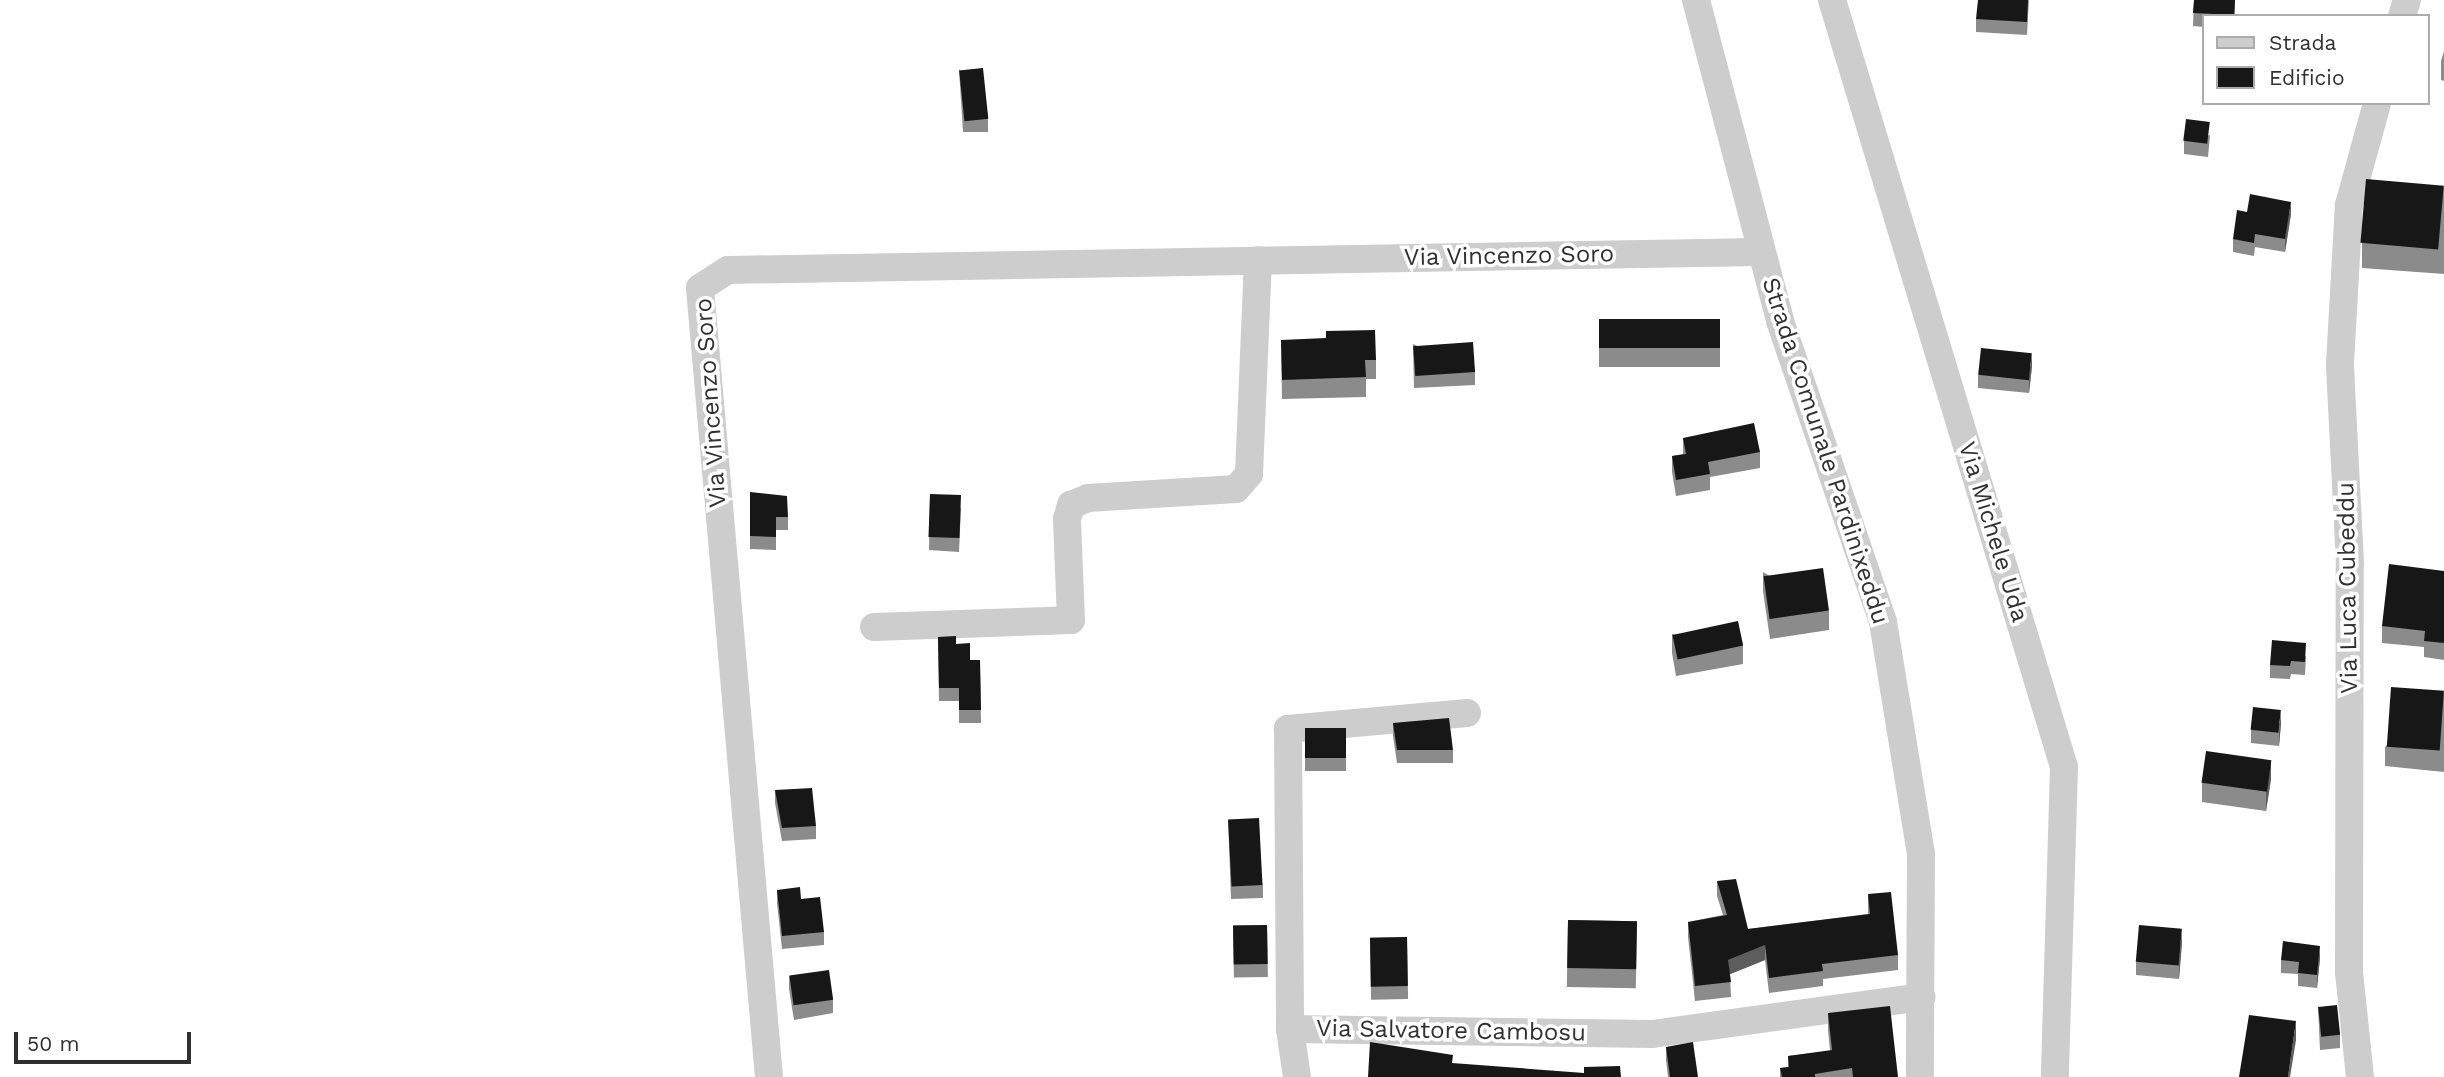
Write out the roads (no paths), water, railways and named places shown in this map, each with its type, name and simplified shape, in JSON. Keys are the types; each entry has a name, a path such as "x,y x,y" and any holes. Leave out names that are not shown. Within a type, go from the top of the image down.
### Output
{"street":[{"name":"Strada Comunale Pardinixeddu","path":"1696,0 1761,252 1883,622 1922,853 1920,1077"},
{"name":"Via Michele Uda","path":"1832,0 2064,767 2055,1077"},
{"name":"Via Luca Cubeddu","path":"2360,1077 2349,972 2350,565 2340,363 2349,205 2376,105"},
{"name":"Via Vincenzo Soro","path":"769,1077 700,288 728,270 1761,252"},
{"path":"874,627 1071,620 1067,519 1071,505 1098,497 1236,489 1249,474 1258,260"},
{"name":"Via Salvatore Cambosu","path":"1467,713 1288,729 1290,1029 1651,1034 1921,997"},
{"path":"1290,1029 1297,1077"}]}
